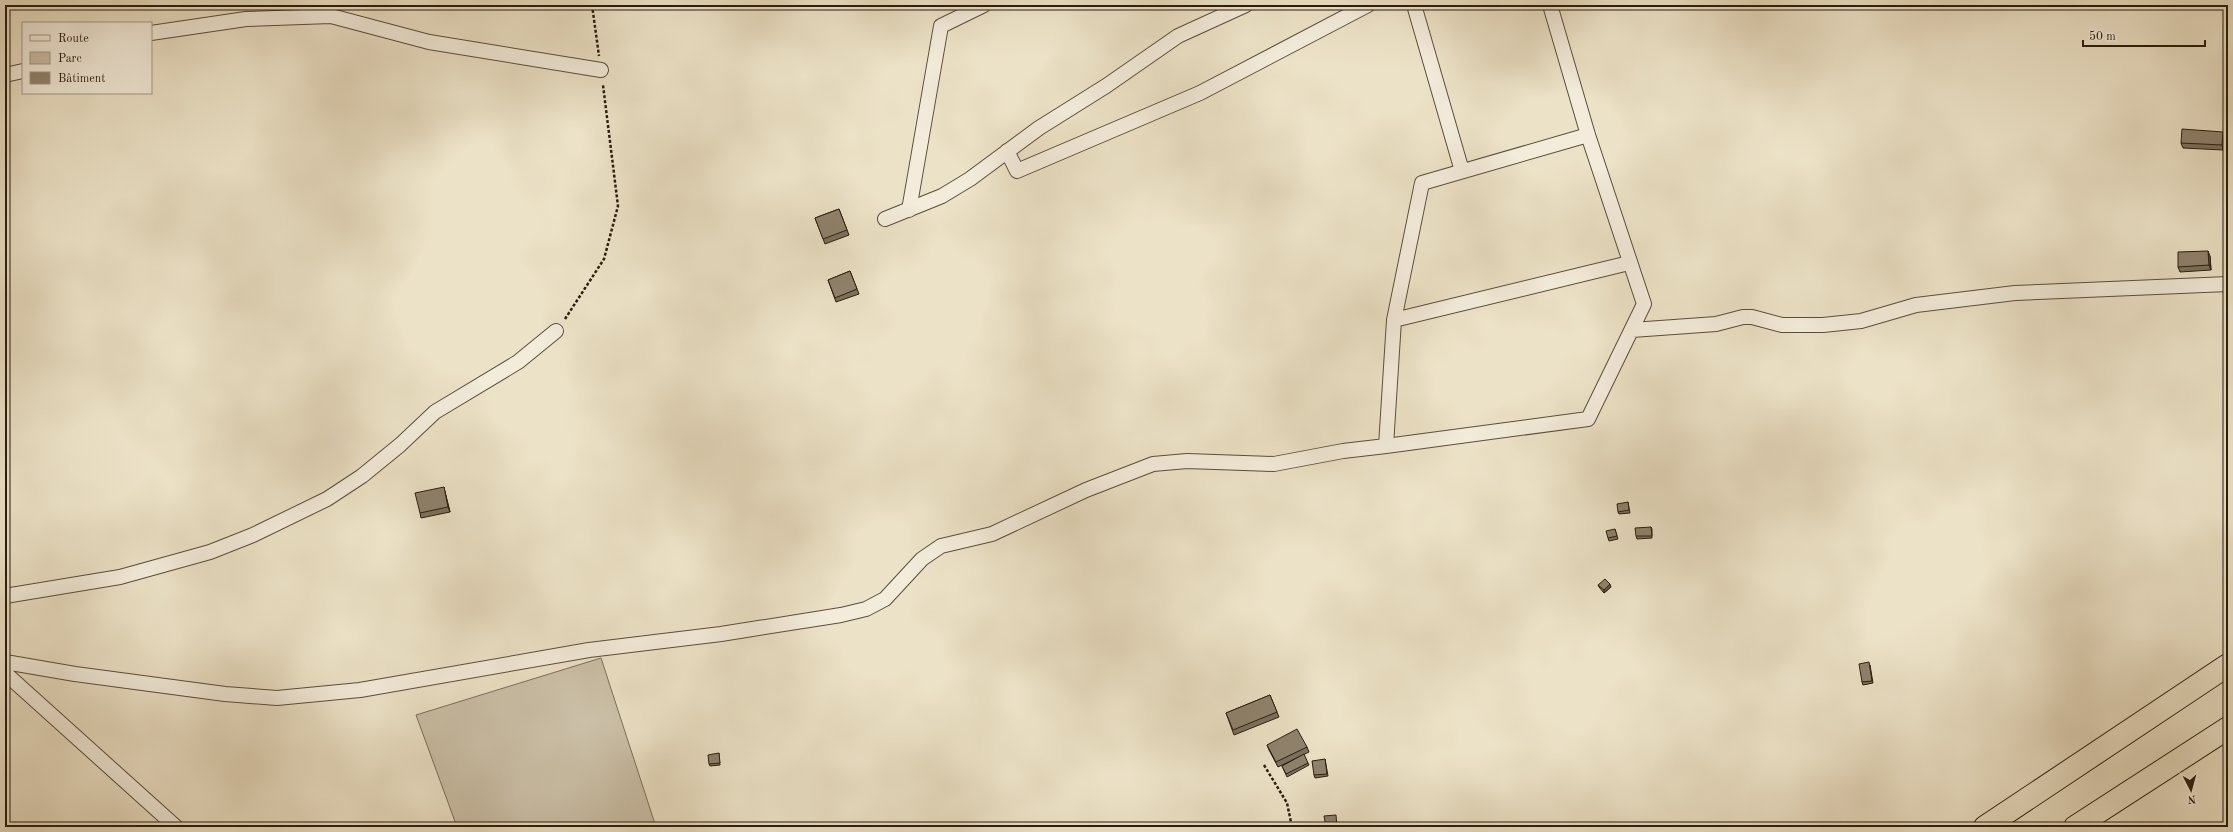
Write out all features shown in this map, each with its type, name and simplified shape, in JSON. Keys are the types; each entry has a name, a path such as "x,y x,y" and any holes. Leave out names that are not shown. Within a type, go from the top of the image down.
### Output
{"highway":[{"path":"1985,827 2228,665"},
{"path":"2075,827 2228,728"}],"street":[{"path":"909,210 942,26 984,5"},
{"path":"886,219 942,196 970,179 1007,151 1178,36 1246,5"},
{"path":"1007,151 1017,171 1200,93 1368,5"},
{"path":"1414,5 1462,171"},
{"path":"5,662 217,693 276,698 360,690 589,650 721,634 841,616 866,609 885,599 922,559 941,546 992,534 1086,490 1153,464 1187,461 1274,464 1343,451 1588,419 1644,304 1629,264 1588,134 1550,5"},
{"path":"152,33 246,19 331,16 429,42 601,70"},
{"path":"5,75 22,71"},
{"path":"1386,446 1394,320 1422,183 1588,134"},
{"path":"1394,320 1629,264"},
{"path":"1632,330 1716,324 1743,317 1752,317 1782,325 1823,325 1861,321 1916,304 2015,293 2228,284"},
{"path":"5,596 120,577 210,552 253,535 327,499 362,476 400,445 435,412 518,362 556,331"},
{"path":"5,673 176,827"}],"path":[{"path":"556,331 585,290 604,259 618,206 592,5"},
{"path":"1264,765 1287,803 1292,827"}],"green space":[{"path":"601,658 656,827 457,827 416,715"}],"building":[{"path":"2182,129 2223,132 2222,145 2181,143"},
{"path":"839,209 847,230 823,239 815,218"},
{"path":"2208,251 2209,265 2178,267 2178,252"},
{"path":"850,271 857,289 835,298 828,280"},
{"path":"444,487 448,507 420,513 415,493"},
{"path":"1628,502 1629,510 1618,512 1617,504"},
{"path":"1651,527 1652,536 1636,536 1635,528"},
{"path":"1615,529 1617,536 1608,538 1606,531"},
{"path":"1605,579 1610,584 1604,590 1598,585"},
{"path":"1869,662 1872,681 1862,682 1859,664"},
{"path":"1270,695 1277,712 1233,730 1226,713"},
{"path":"1297,729 1307,747 1276,762 1267,745"},
{"path":"719,753 720,763 709,764 708,755"},
{"path":"1304,754 1308,763 1286,774 1282,766"},
{"path":"1325,759 1327,774 1314,775 1312,761"},
{"path":"1336,815 1337,827 1326,827 1324,816"}]}
